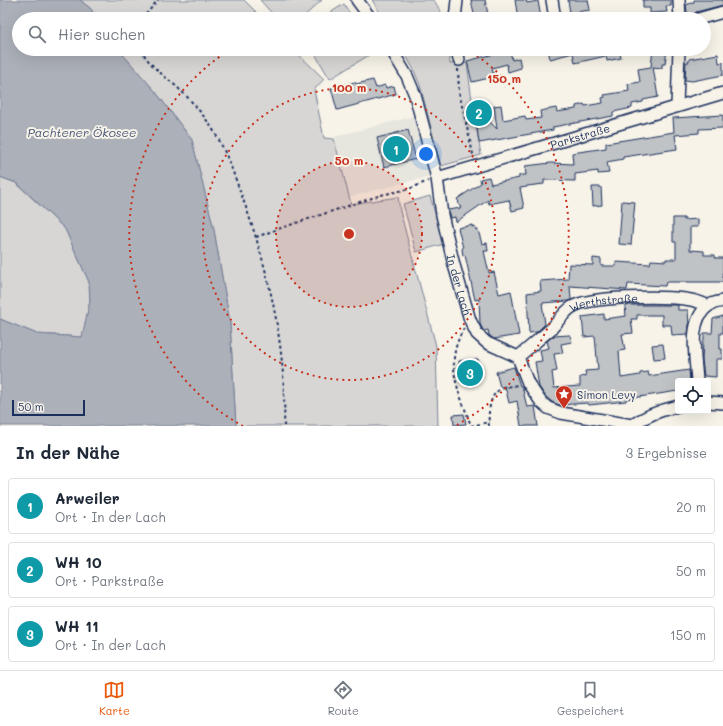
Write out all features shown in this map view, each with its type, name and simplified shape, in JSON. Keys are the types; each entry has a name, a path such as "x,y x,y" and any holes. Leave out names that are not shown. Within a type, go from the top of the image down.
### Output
{"street":[{"path":"357,0 366,12"},
{"path":"456,12 457,0"},
{"path":"552,0 555,12"},
{"path":"679,0 680,12"},
{"path":"711,15 723,12"},
{"name":"In der Lach","path":"395,56 407,76 415,95 437,178 442,215 454,265 470,320 477,334 487,343 518,357"},
{"path":"458,56 459,60"},
{"path":"677,106 679,56"},
{"name":"Parkstraße","path":"437,178 723,93"},
{"name":"Werthstraße","path":"518,357 572,307 583,302 639,298 684,298 698,301 708,306"},
{"path":"697,378 694,339 695,328 700,315 708,306 723,301"},
{"path":"518,357 528,383 541,402 548,408 562,413 632,426 647,416 664,409 675,407"},
{"path":"711,402 723,402"}],"path":[{"path":"148,12 158,0"},
{"path":"146,56 153,66 180,90 198,109 222,145 230,166 256,237 276,313 282,368 284,426"},
{"path":"459,60 459,92 472,154 478,156 481,165"},
{"path":"256,237 374,197 409,189 437,178"},
{"path":"470,320 463,329 456,347 453,370 455,384 471,426 489,422"},
{"path":"489,426 491,402 496,393 500,389 528,383"}],"shaded area":[{"path":"80,0 244,0 256,12 93,12"},
{"path":"260,0 322,0 309,12 271,12"},
{"path":"372,0 434,0 441,12 380,12"},
{"path":"344,4 349,12 331,12"},
{"path":"124,56 300,56 324,79 314,90 324,138 334,139 351,204 398,197 400,211 436,346 438,426 236,426 230,323 214,230 192,140 155,91"},
{"path":"316,56 367,56 330,79"},
{"path":"406,56 449,56 450,64 467,63 481,155 441,166 420,85"},
{"path":"414,116 430,176 349,197 334,137"},
{"path":"0,177 16,183 65,229 89,282 90,301 82,337 37,334 0,319"},
{"path":"430,196 444,244 416,252 403,204"}],"water":[{"name":"Pachtener Ökosee","path":"0,0 80,0 93,12 12,12 12,56 124,56 155,91 192,140 214,230 230,323 236,426 0,426 0,319 37,334 82,337 90,301 89,282 65,229 17,183 0,177"}],"building":[{"path":"471,0 485,0 488,12 474,12"},
{"path":"515,0 526,0 527,3 538,1 540,12 517,12"},
{"path":"568,0 588,0 590,10 570,12"},
{"path":"643,0 671,0 671,6 666,6 667,12 650,12 650,8 643,8"},
{"path":"694,0 723,0 723,5 696,12 687,12 686,5 694,2"},
{"path":"718,54 719,63 723,62 723,75 692,81 685,80 686,62 689,62 689,59"},
{"path":"487,56 511,56 512,60 519,58 521,68 508,72 507,64 492,68 494,77 472,82 467,61"},
{"path":"549,56 562,56 550,59"},
{"path":"574,56 606,56 575,63"},
{"path":"606,56 621,56 621,58 607,61"},
{"path":"652,56 666,56 665,64 662,64 662,68 653,67 658,97 632,104 632,108 613,112 613,116 553,127 553,130 479,143 476,121 487,119 497,129 494,106 501,105 503,120 525,116 526,120 541,118 540,111 556,108 557,112 576,109 576,106 584,104 585,106 603,103 602,98 605,97 604,95 629,91 628,84 640,82 638,69 651,67"},
{"path":"373,80 376,88 385,85 386,88 394,86 396,94 337,110 331,88 355,82 356,84"},
{"path":"723,115 723,128 699,129 699,133 675,135 677,149 623,157 623,159 607,162 609,173 598,174 598,171 575,174 575,181 544,180 544,184 520,188 524,208 512,211 509,200 489,204 488,200 456,222 455,217 450,218 448,210 461,208 457,199 481,183 480,179 489,177 491,184 519,178 519,175 526,175 525,166 551,163 573,164 572,153 606,148 606,143 674,132 673,118"},
{"path":"408,130 416,159 384,167 377,138"},
{"path":"592,187 601,187 602,205 593,206"},
{"path":"622,201 635,202 631,245 619,244"},
{"path":"673,218 684,218 684,220 698,219 698,227 690,227 690,250 704,251 704,255 715,255 715,258 723,258 723,282 666,282 665,286 628,284 627,290 570,286 571,300 542,303 545,324 537,332 529,333 527,293 541,291 540,281 568,279 569,264 593,265 593,258 601,259 601,266 616,266 616,262 650,264 651,260 666,261 666,259 676,259 676,242 673,242"},
{"path":"472,225 472,227 475,226 476,230 478,230 482,244 487,243 488,251 484,251 489,273 494,272 499,294 511,291 519,335 494,339 489,335 488,330 483,330 480,324 479,299 475,300 465,255 463,256 463,248 458,228"},
{"path":"678,305 678,310 688,310 689,326 688,334 672,335 671,325 662,325 662,315 637,315 637,319 631,319 633,333 622,334 625,350 619,351 621,378 648,372 649,376 689,370 690,378 675,378 675,391 626,399 626,401 589,405 588,403 559,405 552,402 546,397 539,387 535,362 542,361 540,350 549,348 547,341 553,336 570,335 572,342 561,344 563,353 554,354 557,371 552,372 554,388 580,386 580,377 586,376 585,371 598,370 595,336 584,337 582,317 604,314 604,319 626,316 625,306"},
{"path":"723,316 723,333 720,333 720,349 722,349 722,359 716,359 716,377 704,376 702,360 704,333 712,333 713,319"},
{"path":"663,344 665,358 654,359 652,345"},
{"path":"478,359 479,368 461,383 459,361"},
{"path":"514,367 520,386 522,386 527,407 535,406 538,426 521,426 517,401 509,403 505,386 500,387 496,372"},
{"path":"464,414 466,424 454,425 453,415"}],"place":[{"name":"WH 10","path":"479,113"},
{"name":"Arweiler","path":"396,149"},
{"name":"WH 11","path":"470,373"},
{"name":"Simon Levy","path":"564,409"}]}
